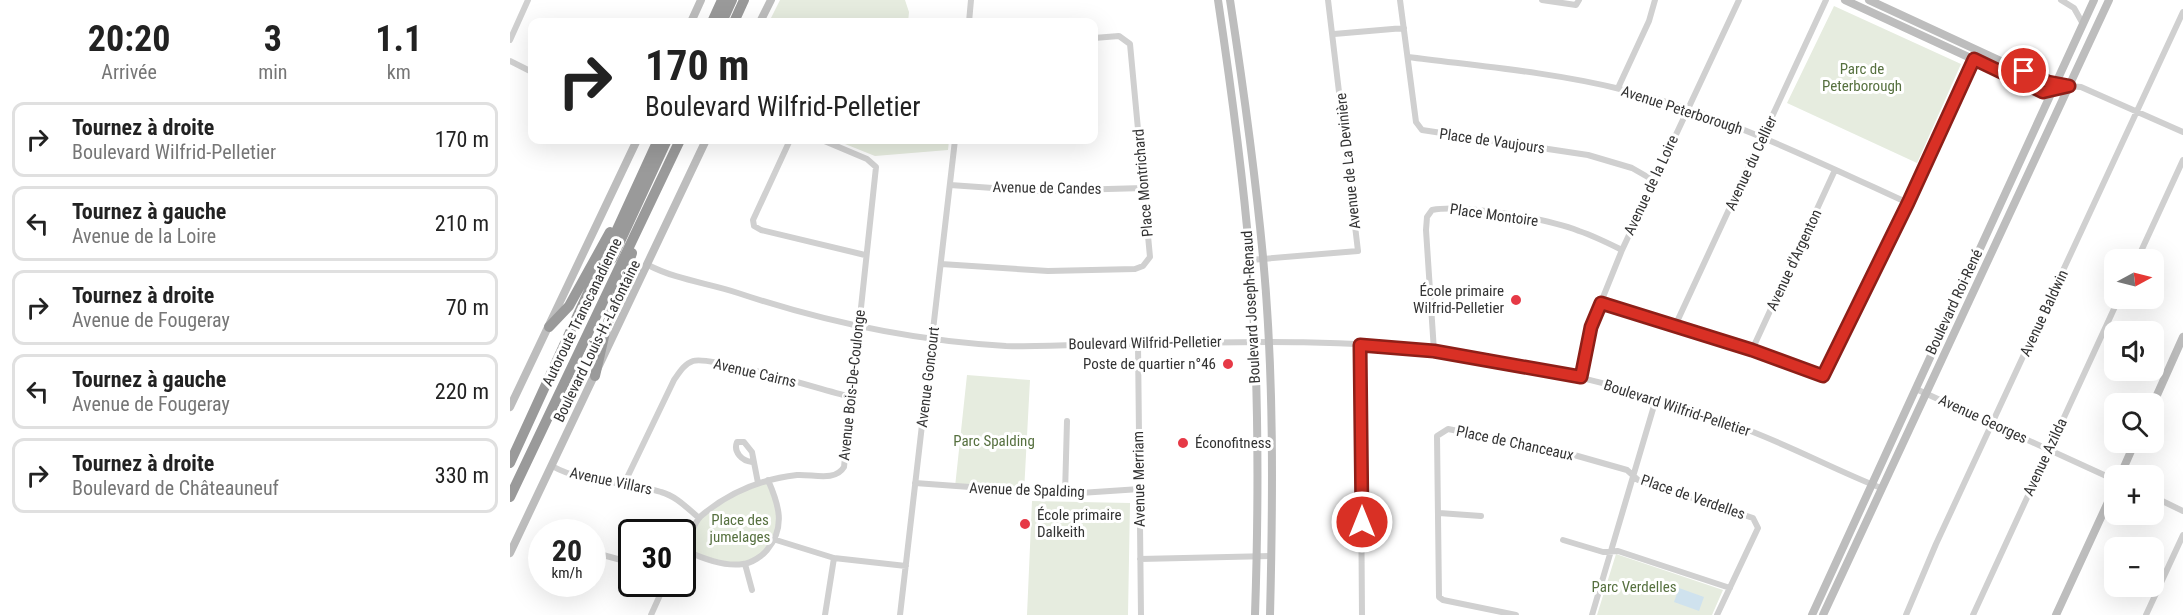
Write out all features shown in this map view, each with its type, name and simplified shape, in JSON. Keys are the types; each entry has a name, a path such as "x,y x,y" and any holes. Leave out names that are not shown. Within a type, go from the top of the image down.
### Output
{"highway":[{"path":"714,18 722,0"},
{"path":"724,18 732,0"},
{"path":"736,18 744,0"},
{"name":"Autoroute Transcanadienne","path":"510,463 656,144"},
{"path":"544,391 595,296 666,144"},
{"name":"Autoroute Transcanadienne","path":"510,497 678,144"},
{"path":"549,327 570,306 639,180"},
{"path":"595,376 606,328 625,281 640,226"}],"street":[{"path":"510,40 528,0"},
{"path":"693,18 702,0"},
{"path":"762,18 771,0"},
{"path":"969,18 971,0"},
{"name":"Boulevard Joseph-Renaud","path":"1218,0 1234,103 1250,260 1255,341 1257,402 1255,615"},
{"name":"Boulevard Joseph-Renaud","path":"1230,0 1263,258 1272,476 1270,615"},
{"name":"Avenue de La Devinière","path":"1250,260 1358,251 1334,34 1328,0"},
{"name":"Place de Vaujours","path":"1400,0 1416,122 1422,130 1588,155 1632,168 1653,180"},
{"path":"1542,0 1576,5 1579,0"},
{"path":"1618,88 1649,21 1655,0"},
{"name":"Avenue de la Loire","path":"1581,377 1591,327 1622,250 1739,0"},
{"name":"Avenue du Cellier","path":"1676,326 1826,0"},
{"path":"1845,0 2040,90 2054,87 2081,87 2183,132"},
{"path":"1869,0 2054,87"},
{"path":"2061,0 2070,4 2083,24"},
{"name":"Boulevard Roi-René","path":"1812,615 2094,0"},
{"name":"Boulevard Roi-René","path":"1823,615 2109,0"},
{"name":"Avenue Baldwin","path":"1906,615 2183,12"},
{"path":"1334,34 1404,28"},
{"name":"Place Montrichard","path":"941,264 1048,271 1135,269 1143,266 1150,256 1130,44 1119,36 1098,38"},
{"path":"1601,303 1752,350 1823,376 1908,203 1978,50"},
{"name":"Avenue Peterborough","path":"1408,57 1535,73 1618,88 1688,109 1763,137 1908,203"},
{"path":"510,62 528,70"},
{"path":"510,407 635,144"},
{"name":"Boulevard Louis-H.-Lafontaine","path":"510,553 704,144"},
{"path":"788,144 753,220 754,226 761,230 865,255"},
{"name":"Avenue Bois-De-Coulonge","path":"696,524 699,518 724,499 758,483 840,473 844,467 876,168 867,159 831,144"},
{"name":"Avenue Goncourt","path":"900,615 955,144"},
{"path":"2142,249 2183,160"},
{"name":"Avenue d'Argenton","path":"1752,350 1836,170"},
{"name":"Avenue de Candes","path":"950,185 1036,191 1144,188"},
{"name":"Place Montoire","path":"1434,351 1426,230 1427,217 1432,210 1462,209 1528,219 1578,230 1622,250"},
{"name":"Boulevard Wilfrid-Pelletier","path":"648,265 684,281 712,285 774,305 859,326 932,340 1009,346 1255,341 1360,345 1434,351 1581,377 1731,423 1815,457 1881,489"},
{"name":"Avenue Azilda","path":"1973,615 2113,309"},
{"path":"2158,393 2183,337"},
{"name":"Avenue Merriam","path":"1138,344 1141,615"},
{"path":"1360,345 1362,615"},
{"name":"Avenue Cairns","path":"624,484 674,380 684,366 694,360 726,364 851,398"},
{"name":"Avenue Georges","path":"1916,389 2104,475"},
{"path":"1592,615 1656,399"},
{"path":"1257,402 1269,402"},
{"path":"1065,494 1067,421"},
{"name":"Place de Chanceaux","path":"1516,615 1443,600 1439,597 1437,436 1448,429 1560,451 1627,470 1633,476"},
{"path":"752,462 758,483"},
{"name":"Avenue Villars","path":"552,466 577,477 662,492 681,502 699,518"},
{"path":"1257,476 1272,476"},
{"name":"Place de Verdelles","path":"1633,476 1638,480 1753,518 1758,523 1758,528 1718,615"},
{"path":"696,556 719,562 745,564 762,555 776,540 780,518 778,503 768,480"},
{"name":"Avenue de Spalding","path":"915,483 1065,494 1140,489"},
{"path":"2164,502 2183,511"},
{"path":"2056,615 2104,511"},
{"path":"1439,513 1482,516"},
{"path":"2146,615 2183,535"},
{"path":"776,540 834,558 906,566"},
{"path":"1563,540 1603,552 1618,551 1730,588"},
{"path":"1140,559 1271,556"},
{"path":"825,615 834,558"},
{"path":"745,564 752,590"},
{"path":"651,615 659,597"}],"green space":[{"path":"780,0 905,0 909,12 908,18 771,18"},
{"name":"Parc de Peterborough","path":"1834,6 1961,64 1917,163 1787,103"},
{"path":"845,144 949,144 948,150 875,156"},
{"name":"Parc Spalding","path":"967,375 1030,380 1024,492 955,487"},
{"name":"Place des jumelages","path":"768,480 776,496 779,510 777,530 768,549 753,561 728,564 696,554 696,524 699,518 724,499"},
{"path":"1032,501 1130,503 1128,615 1027,615"},
{"name":"Parc Verdelles","path":"1616,554 1723,590 1712,615 1597,615"}],"water":[{"path":"1679,588 1704,597 1699,611 1674,602"}],"place":[{"name":"École primaire Wilfrid-Pelletier","path":"1516,300"},
{"name":"Poste de quartier n°46","path":"1228,364"},
{"name":"Éconofitness","path":"1183,443"},
{"name":"École primaire Dalkeith","path":"1025,524"}],"route":[{"path":"1362,522 1360,345 1434,351 1581,377 1591,327 1601,303 1752,350 1823,376 1828,370 1908,203 1974,59 2043,92 2069,86 2048,82 2024,71"}]}
